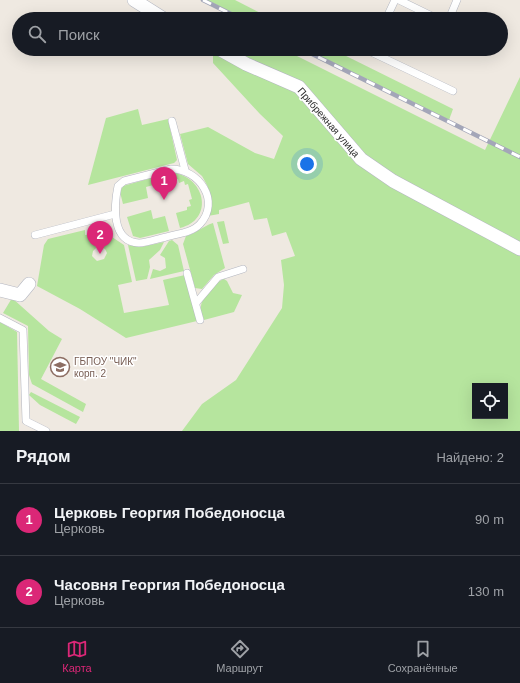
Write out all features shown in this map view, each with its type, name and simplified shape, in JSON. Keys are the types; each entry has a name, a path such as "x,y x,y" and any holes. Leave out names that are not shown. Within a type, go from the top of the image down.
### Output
{"street":[{"path":"134,0 153,12"},
{"name":"Прибрежная улица","path":"232,56 246,64 299,87 361,159 392,181 520,249"},
{"path":"0,290 20,295 29,284"}],"lane":[{"path":"389,12 395,0"},
{"path":"399,0 424,12"},
{"path":"451,12 457,0"},
{"path":"379,56 453,91"},
{"path":"172,121 185,170"},
{"path":"171,169 185,170 200,180 204,187 207,199 205,217 199,225 192,230 140,243 131,242 120,233 116,214 118,186 124,181 171,169"},
{"path":"35,235 116,214"},
{"path":"196,303 218,277 243,270"},
{"path":"187,273 200,320"},
{"path":"0,318 23,330 26,421 46,431"}],"green space":[{"path":"207,0 235,0 258,12 231,12"},
{"path":"213,56 297,56 485,150 520,77 520,431 182,431 202,404 236,380 282,308 284,285 281,260 295,256 286,232 272,236 267,218 254,220 249,202 219,210 219,214 208,216 212,200 207,185 202,176 188,164 180,134 208,127 255,153 274,159 283,136 260,114 213,63"},
{"path":"320,56 346,56 453,109 449,120"},
{"path":"138,109 142,125 168,119 177,160 174,163 88,185 106,118"},
{"path":"174,173 185,176 193,183 199,190 202,199 198,217 191,224 180,228 176,213 187,210 187,207 191,206 189,200 192,199 188,184 185,185 184,181 179,183 178,179 167,182 165,174"},
{"path":"155,177 157,184 146,187 148,198 123,204 120,192 123,186"},
{"path":"151,210 153,219 165,216 169,231 140,238 133,236 127,217"},
{"path":"224,221 229,243 223,244 217,222"},
{"path":"213,223 225,268 214,275 202,289 195,288 183,244 186,236"},
{"path":"85,230 85,235 93,234 96,248 93,251 92,256 97,261 104,259 107,253 105,249 101,247 97,234 106,233 124,245 132,282 118,285 124,313 169,305 163,280 185,275 197,321 126,338 80,309 37,286 44,245 48,239"},
{"path":"172,240 178,245 184,271 150,279 153,269 160,271 166,268 165,258 160,255 169,241"},
{"path":"164,242 160,250 149,260 150,267 147,279 136,281 128,245 141,247"},
{"path":"224,279 227,281 233,293 242,295 234,312 204,320 201,312 203,299 213,286"},
{"path":"12,298 49,331 62,339 41,379 86,404 83,412 32,384 29,375 28,326 3,313"},
{"path":"0,322 17,332 19,431 0,431"},
{"path":"31,392 80,417 76,424 40,405 29,395"}],"railway":[{"path":"203,0 227,12"},
{"path":"316,56 520,157"}],"place":[{"name":"Церковь Георгия Победоносца","path":"164,200"},
{"name":"Часовня Георгия Победоносца","path":"100,254"},
{"name":"ГБПОУ \"ЧИК\" корп. 2","path":"60,367"}]}
